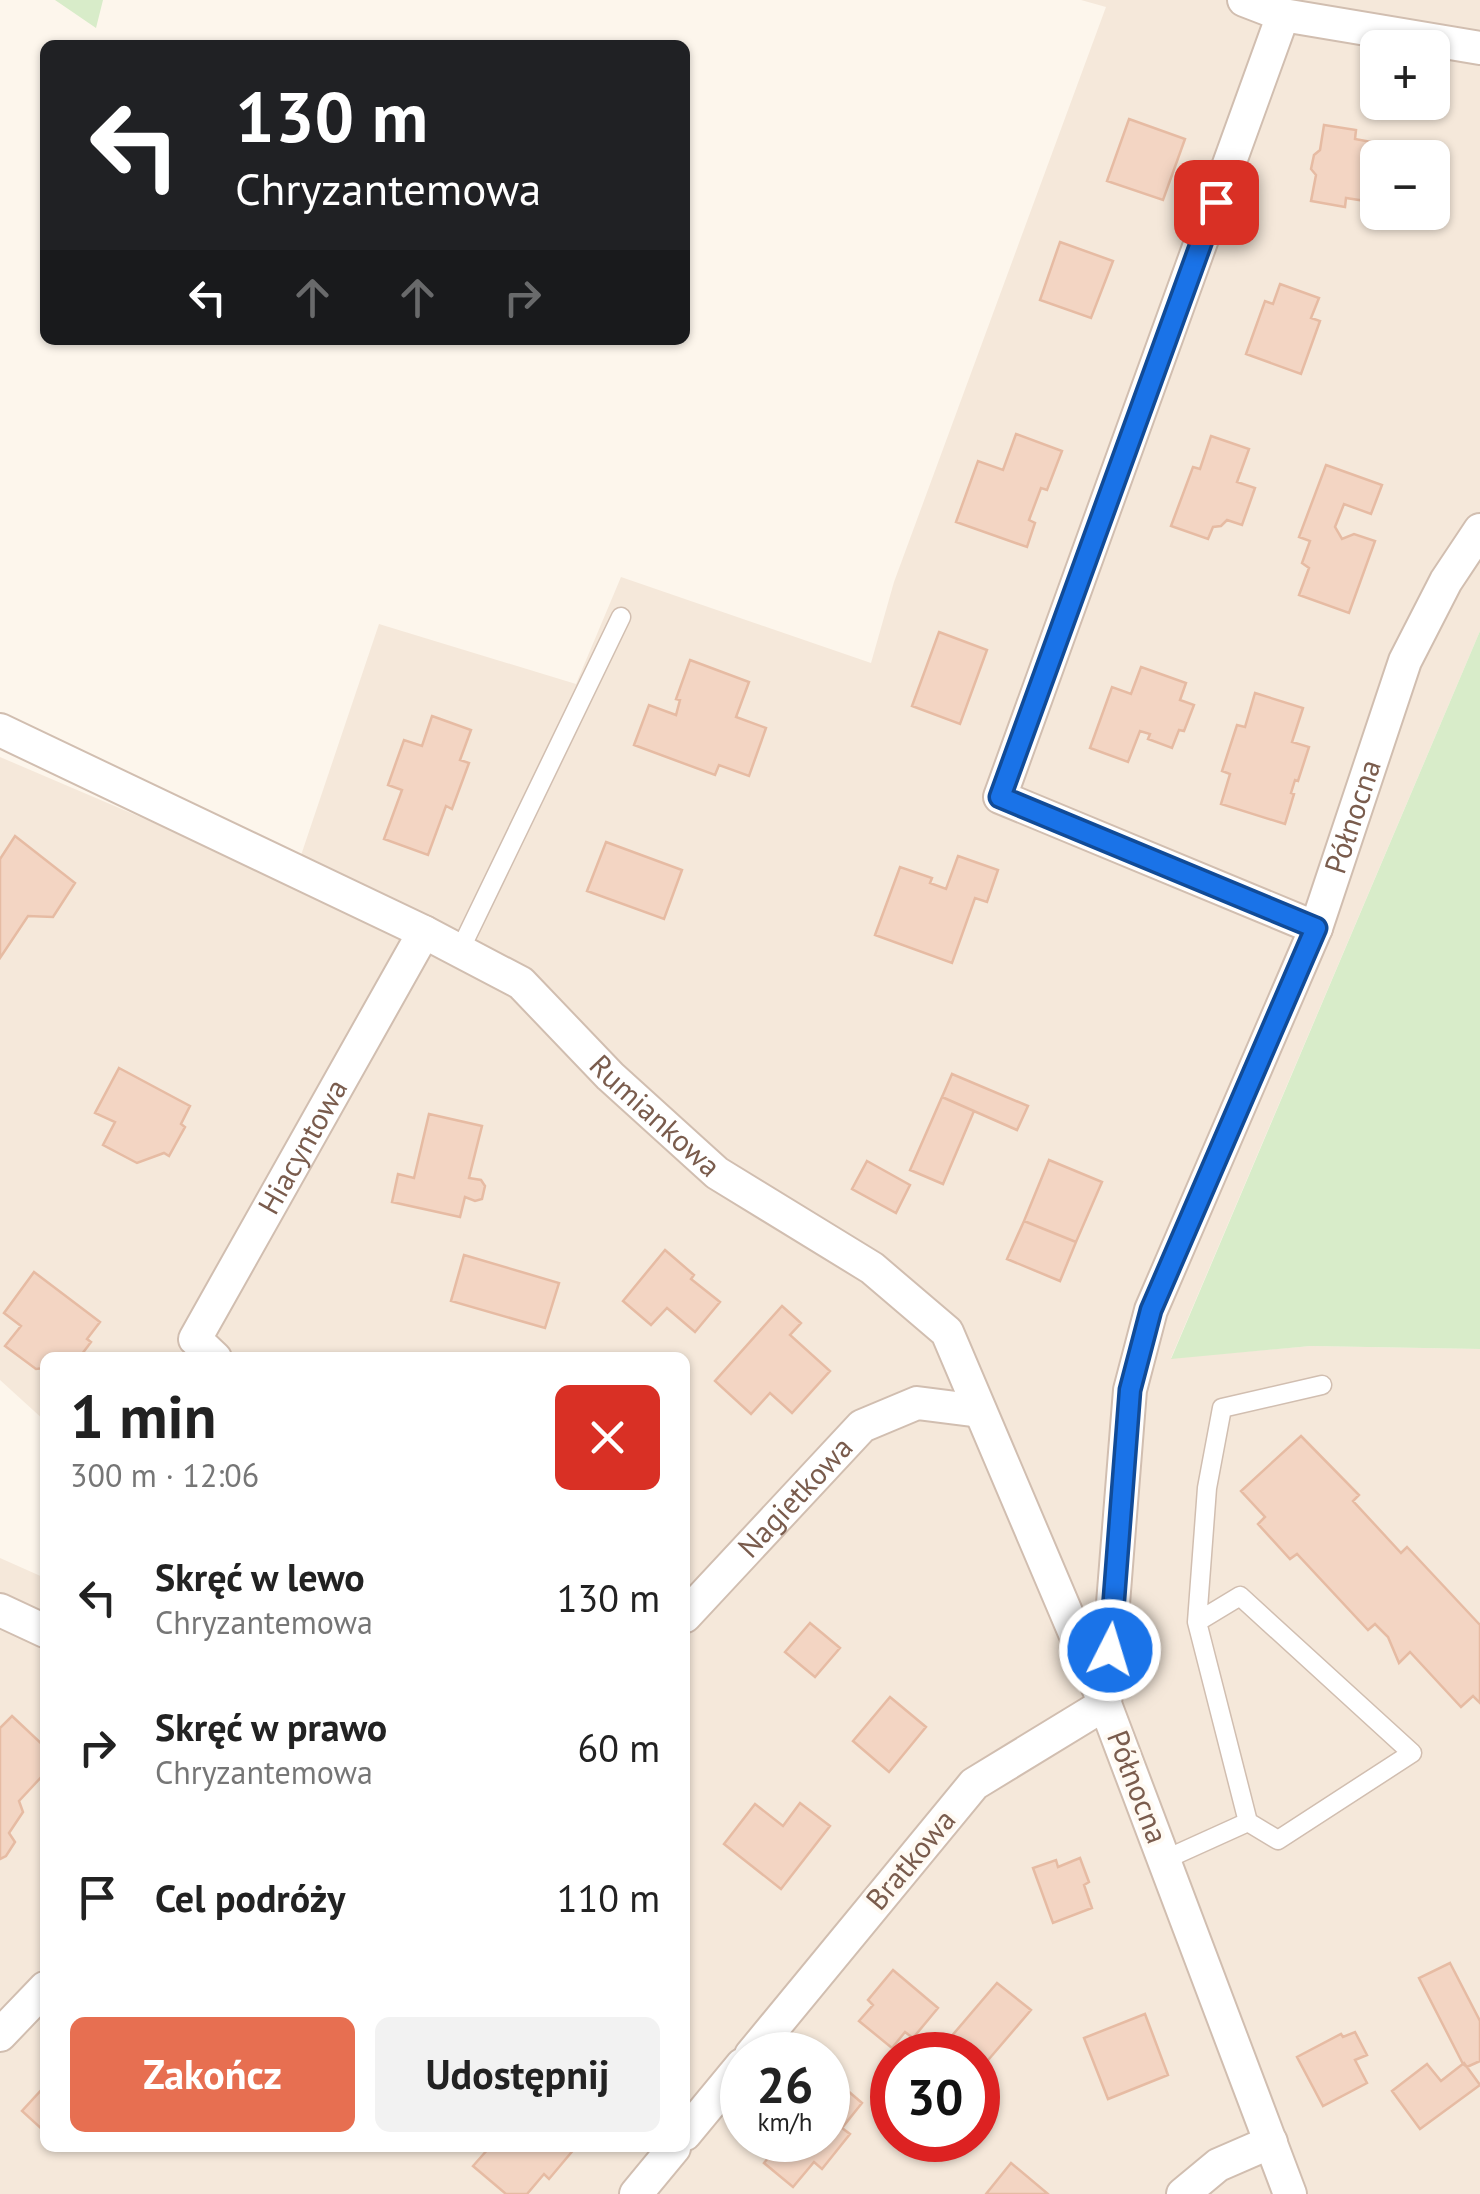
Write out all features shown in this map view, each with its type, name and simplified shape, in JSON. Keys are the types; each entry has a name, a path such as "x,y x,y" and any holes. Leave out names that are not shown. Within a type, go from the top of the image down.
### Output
{"street":[{"path":"1244,0 1283,15 1480,48"},
{"path":"1283,15 1000,797 1316,928"},
{"name":"Północna","path":"1290,2194 1105,1704 1130,1390 1151,1310 1316,928 1405,661 1446,581 1480,530"},
{"name":"Rumiankowa","path":"0,730 424,932 521,983 610,1076 717,1173 872,1268 947,1332 1105,1704"},
{"name":"Hiacyntowa","path":"208,1352 194,1339 424,932"},
{"name":"Nagietkowa","path":"690,1611 862,1426 917,1403 980,1411"},
{"path":"0,1610 40,1629"},
{"name":"Bratkowa","path":"769,2032 974,1784 1105,1704"},
{"path":"0,2035 40,1993"},
{"path":"690,2128 720,2092"},
{"path":"1183,2194 1218,2165 1271,2142"},
{"path":"636,2194 671,2152"}],"lane":[{"path":"460,950 621,617"},
{"path":"1197,1622 1240,1596 1412,1753 1278,1840 1248,1822 1197,1622 1207,1488 1222,1408 1322,1385"},
{"path":"1164,1860 1248,1822"}],"shaded area":[{"path":"1081,0 1480,0 1480,631 1171,1358 1311,1346 1480,1349 1480,2194 0,2194 0,1558 40,1576 40,2152 690,2152 690,1352 40,1352 40,1416 0,1380 0,757 292,882 379,624 576,684 621,577 871,663 894,582 1106,7"}],"green space":[{"path":"55,0 103,0 96,28"},
{"path":"1480,631 1480,1349 1311,1346 1171,1359"}],"building":[{"path":"1129,119 1185,139 1163,200 1107,181"},
{"path":"1324,125 1356,130 1355,139 1360,140 1360,200 1346,198 1345,207 1311,201 1316,175 1311,169 1314,155 1320,150"},
{"path":"1060,242 1113,261 1091,318 1040,300"},
{"path":"1280,284 1319,298 1311,318 1320,321 1301,374 1246,354 1265,301 1273,304"},
{"path":"1016,434 1062,451 1047,490 1041,488 1029,520 1035,523 1027,547 956,522 978,461 1003,470"},
{"path":"1211,436 1249,449 1237,482 1255,488 1242,525 1227,520 1213,527 1208,539 1171,526 1193,467 1200,469"},
{"path":"1326,465 1382,485 1371,514 1344,504 1335,527 1342,539 1354,534 1375,541 1349,613 1299,595 1309,568 1302,563 1310,541 1299,537"},
{"path":"939,632 987,650 960,724 912,706"},
{"path":"690,660 749,682 736,717 766,728 749,776 719,765 715,775 634,745 649,705 676,715 680,700 676,699"},
{"path":"1141,667 1186,683 1180,700 1194,705 1172,748 1148,739 1150,734 1140,731 1128,762 1090,748 1112,687 1131,694"},
{"path":"1255,693 1303,708 1292,742 1309,747 1298,781 1295,780 1285,824 1221,804 1230,774 1222,771 1237,725 1245,727"},
{"path":"432,716 471,730 460,760 469,763 452,809 446,806 428,855 384,839 402,790 388,785 404,740 422,746"},
{"path":"15,836 75,883 53,917 28,916 0,958 0,859"},
{"path":"606,842 682,870 664,919 587,891"},
{"path":"958,856 998,870 987,902 975,898 952,963 875,935 900,867 932,878 930,883 946,889"},
{"path":"119,1068 190,1106 181,1124 185,1127 169,1156 164,1153 137,1163 103,1145 115,1122 95,1113"},
{"path":"952,1074 1028,1106 1017,1130 942,1097"},
{"path":"942,1097 974,1111 943,1184 910,1170"},
{"path":"429,1114 482,1126 469,1178 481,1180 485,1186 482,1199 465,1197 460,1217 392,1202 398,1174 414,1178"},
{"path":"1049,1160 1102,1182 1076,1242 1024,1221"},
{"path":"867,1161 910,1185 896,1213 852,1189"},
{"path":"1024,1221 1076,1242 1060,1281 1007,1259"},
{"path":"665,1250 694,1275 691,1279 720,1302 695,1332 667,1308 651,1325 623,1301"},
{"path":"464,1255 559,1283 545,1328 451,1301"},
{"path":"34,1272 100,1322 87,1339 91,1342 84,1352 40,1352 40,1369 36,1369 5,1346 21,1326 4,1313"},
{"path":"782,1306 801,1323 790,1335 830,1371 792,1413 770,1393 751,1414 715,1381"},
{"path":"1301,1436 1359,1495 1353,1501 1401,1553 1407,1547 1480,1625 1480,1703 1473,1696 1461,1707 1410,1652 1399,1663 1388,1637 1375,1624 1368,1630 1297,1554 1290,1559 1258,1524 1265,1517 1241,1491"},
{"path":"810,1623 840,1648 815,1677 785,1652"},
{"path":"890,1697 926,1727 889,1772 853,1741"},
{"path":"12,1716 40,1742 40,1778 19,1801 23,1812 9,1833 15,1842 0,1859 0,1728"},
{"path":"800,1803 830,1826 781,1889 724,1844 755,1804 783,1826"},
{"path":"1080,1858 1089,1882 1084,1885 1092,1908 1053,1923 1033,1868 1056,1860 1058,1867"},
{"path":"1450,1963 1480,2021 1480,2061 1467,2067 1419,1978"},
{"path":"893,1970 938,2008 918,2032 872,2032 859,2021 873,2005 868,2000"},
{"path":"997,1983 1031,2010 1000,2046 1000,2032 955,2032"},
{"path":"1145,2014 1168,2075 1108,2099 1084,2038"},
{"path":"1355,2032 1367,2055 1355,2060 1367,2083 1323,2106 1297,2057 1341,2034 1343,2037"},
{"path":"1464,2063 1480,2085 1420,2129 1392,2091 1427,2064 1441,2081"},
{"path":"40,2091 40,2127 22,2111"},
{"path":"850,2093 862,2103 850,2118"},
{"path":"485,2152 572,2152 549,2179 544,2174 527,2194 506,2194 473,2166"},
{"path":"765,2162 814,2162 793,2187"},
{"path":"1011,2163 1048,2194 986,2194"}],"route":[{"path":"1110,1650 1130,1390 1151,1310 1316,928 1000,797 1216,202"}]}
